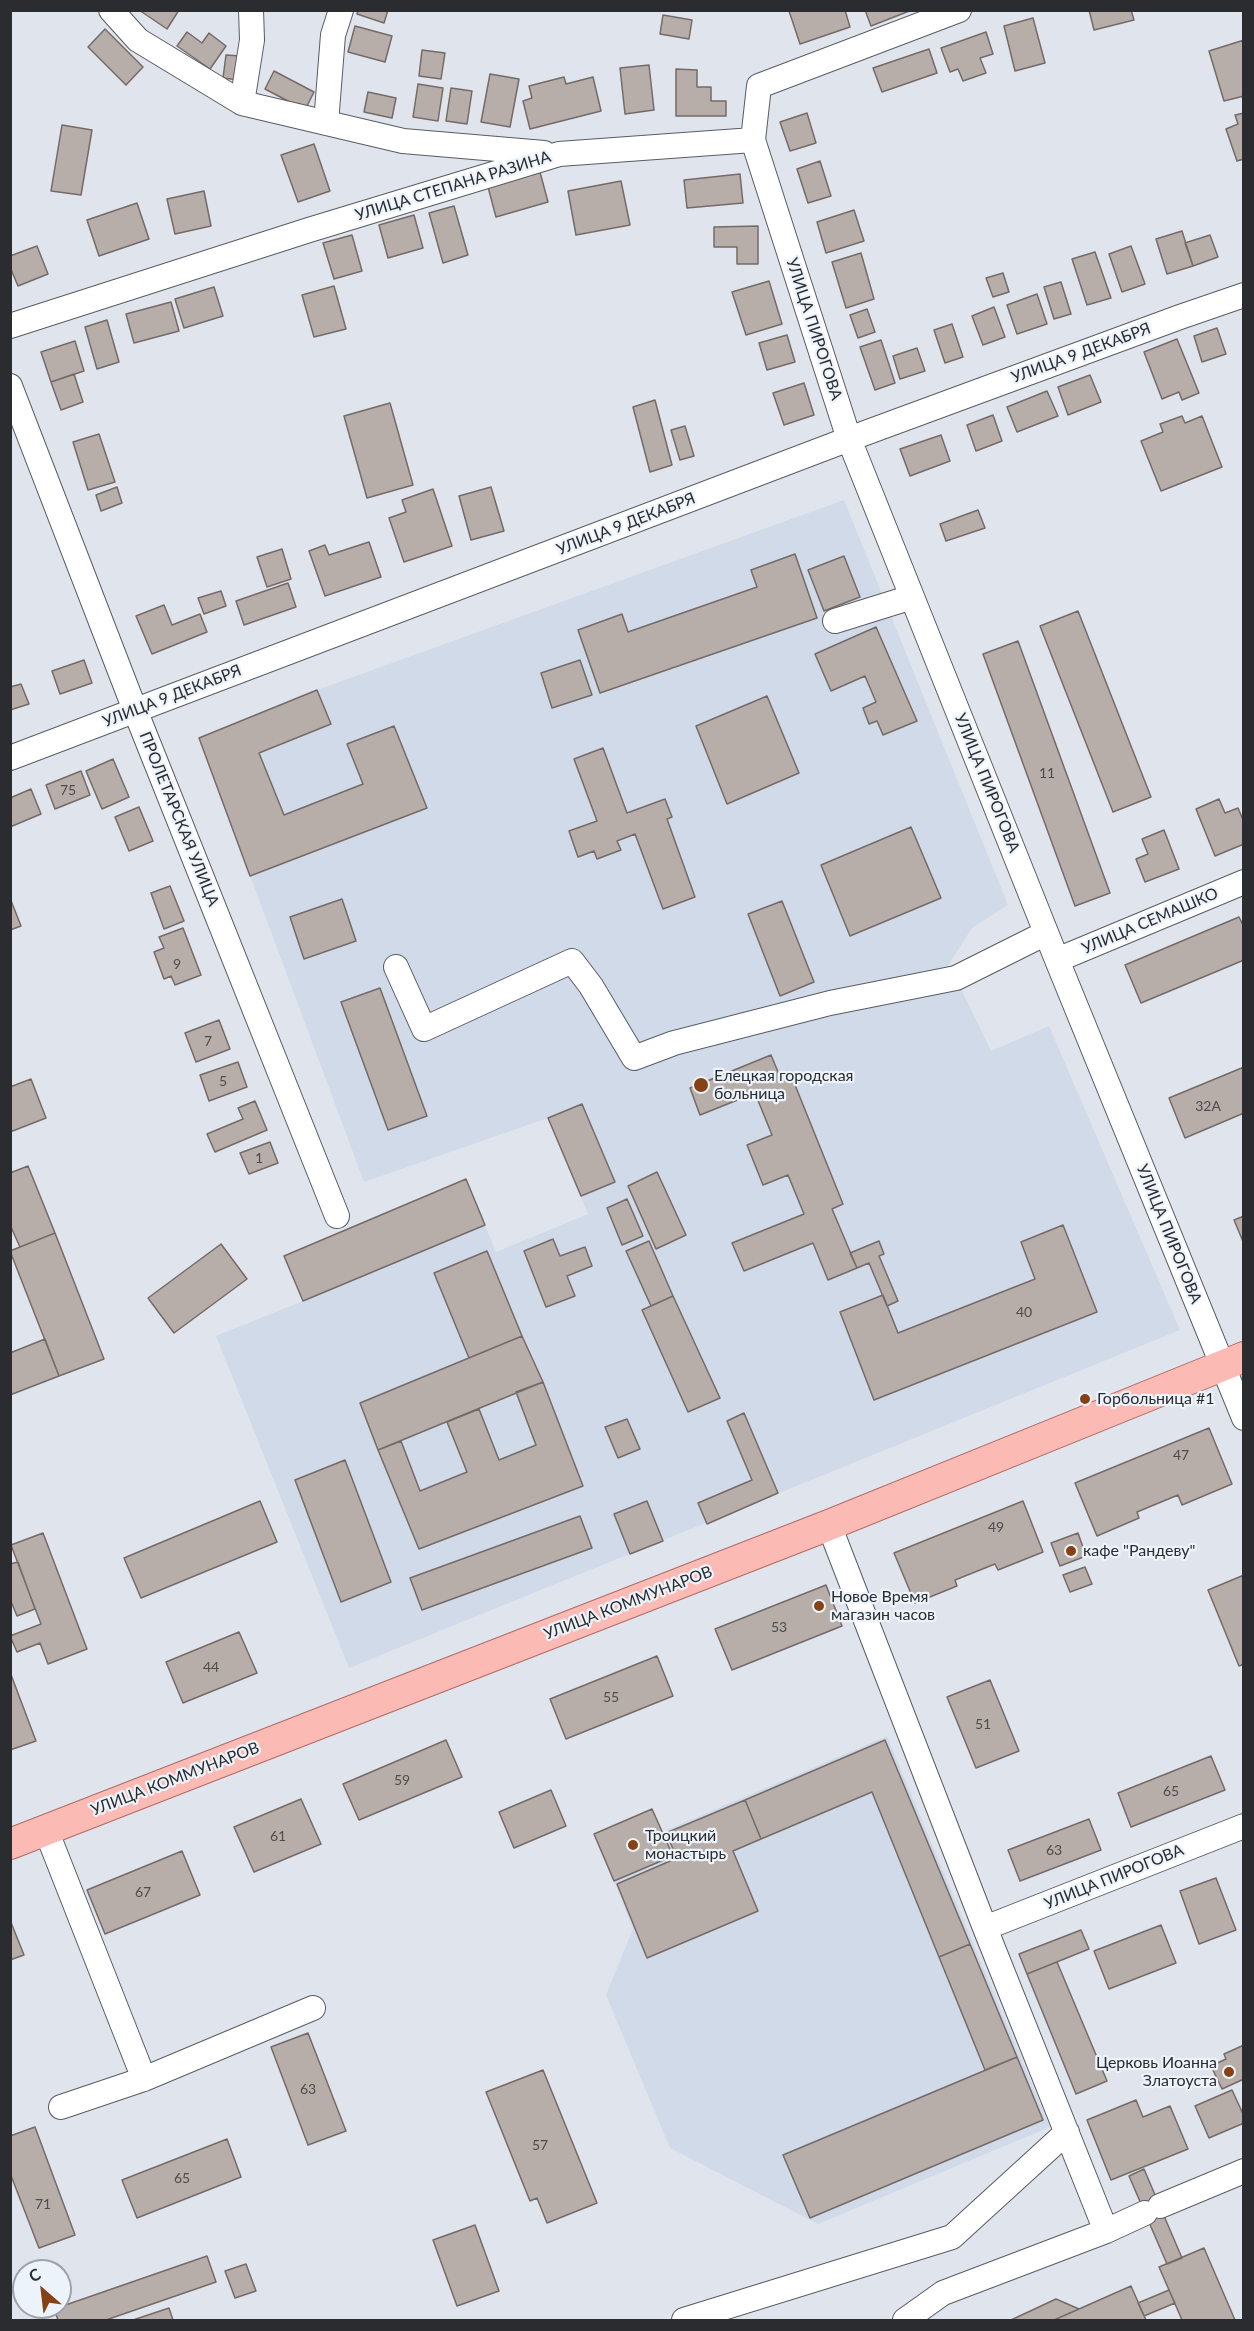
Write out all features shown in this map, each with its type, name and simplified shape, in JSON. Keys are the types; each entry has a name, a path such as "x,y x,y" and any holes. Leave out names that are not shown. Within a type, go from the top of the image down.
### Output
{"main road":[{"name":"УЛИЦА КОММУНАРОВ","path":"10,1844 829,1525 1233,1362"}],"street":[{"path":"111,10 138,40 242,103 403,141 559,154"},
{"path":"242,103 252,40 251,10"},
{"path":"326,123 333,35 341,10"},
{"path":"753,140 759,86 958,10"},
{"name":"УЛИЦА СТЕПАНА РАЗИНА","path":"10,326 298,233 559,154 753,140"},
{"name":"УЛИЦА ПИРОГОВА","path":"753,140 849,439 1057,960 1233,1362 1244,1418"},
{"name":"УЛИЦА 9 ДЕКАБРЯ","path":"10,758 849,439 1180,316 1244,295"},
{"name":"ПРОЛЕТАРСКАЯ УЛИЦА","path":"10,386 135,710 337,1216"},
{"path":"835,621 912,597"},
{"name":"УЛИЦА СЕМАШКО","path":"1057,960 1244,882"},
{"path":"396,967 424,1029 572,961 591,986 634,1058 674,1043 830,1003 956,978 1046,933"},
{"path":"829,1525 985,1928 1106,2231"},
{"name":"УЛИЦА ПИРОГОВА","path":"985,1928 1244,1826"},
{"path":"46,1830 144,2079"},
{"path":"60,2107 144,2079 313,2008"},
{"path":"684,2320 952,2236 1066,2133"},
{"path":"905,2320 943,2293 1106,2231 1244,2171"}],"shaded area":[{"name":"Елецкая городская больница","path":"844,500 1008,905 972,928 949,964 991,1051 1049,1026 1180,1330 349,1668 216,1336 303,1301 284,1256 466,1179 496,1252 588,1214 548,1118 364,1182 199,738 317,690"},
{"path":"887,1736 1050,2127 818,2224 670,2148 606,1995 633,1929 614,1881 673,1856 662,1832"}],"building":[{"path":"139,10 179,10 167,29"},
{"path":"358,10 388,10 384,23 357,14"},
{"path":"845,10 850,27 800,44 789,11"},
{"path":"865,10 912,10 871,26"},
{"path":"1089,10 1131,10 1134,20 1094,30"},
{"path":"663,15 692,20 689,39 660,34"},
{"path":"1033,18 1045,63 1015,71 1004,26"},
{"path":"355,26 392,36 385,62 348,52"},
{"path":"105,29 143,67 126,85 88,47"},
{"path":"187,32 202,43 209,33 226,46 210,69 177,46"},
{"path":"986,32 993,54 980,58 986,73 963,81 958,69 950,72 941,48"},
{"path":"1244,40 1244,96 1224,101 1209,51"},
{"path":"929,49 937,73 882,92 873,68"},
{"path":"422,50 445,53 441,79 419,76"},
{"path":"226,55 241,56 238,80 223,78"},
{"path":"649,65 654,110 625,114 620,68"},
{"path":"676,69 697,70 697,87 711,87 711,101 726,101 726,116 676,116"},
{"path":"274,71 314,92 305,110 265,89"},
{"path":"490,74 519,79 510,127 481,122"},
{"path":"564,77 566,84 593,77 601,111 530,129 523,101 532,98 529,86"},
{"path":"418,84 443,88 438,121 413,117"},
{"path":"451,88 472,91 467,124 446,121"},
{"path":"368,92 396,98 392,118 364,112"},
{"path":"807,113 816,143 790,151 780,122"},
{"path":"1244,113 1244,159 1237,161 1226,129 1238,124 1235,115"},
{"path":"62,125 92,130 81,195 51,191"},
{"path":"314,144 330,191 298,202 281,155"},
{"path":"820,161 831,196 808,203 797,169"},
{"path":"540,172 548,202 496,217 488,187"},
{"path":"740,174 743,203 687,208 684,180"},
{"path":"621,181 630,225 576,235 568,191"},
{"path":"204,191 211,226 175,234 167,199"},
{"path":"137,203 149,239 99,256 87,220"},
{"path":"454,206 468,255 443,263 429,213"},
{"path":"854,210 864,241 826,253 817,222"},
{"path":"414,215 423,248 388,258 379,225"},
{"path":"758,226 758,264 737,264 737,247 714,247 714,227"},
{"path":"1182,231 1193,266 1167,274 1156,239"},
{"path":"352,235 362,271 334,279 323,243"},
{"path":"1210,235 1218,257 1193,266 1185,243"},
{"path":"37,246 48,274 18,286 10,267 10,256"},
{"path":"1131,246 1145,284 1122,292 1109,254"},
{"path":"1095,252 1111,298 1087,305 1072,259"},
{"path":"861,253 874,299 846,308 832,262"},
{"path":"1003,273 1009,292 993,297 986,278"},
{"path":"769,281 782,324 746,335 732,292"},
{"path":"1061,282 1071,314 1054,319 1044,287"},
{"path":"334,286 346,329 314,337 302,295"},
{"path":"214,287 223,316 184,328 175,299"},
{"path":"1037,294 1047,324 1017,334 1007,305"},
{"path":"171,302 179,331 134,343 126,314"},
{"path":"994,307 1005,337 983,345 972,316"},
{"path":"867,309 875,332 858,338 850,315"},
{"path":"107,320 119,362 97,369 85,327"},
{"path":"952,324 963,357 945,363 934,330"},
{"path":"1217,328 1226,354 1202,362 1194,336"},
{"path":"787,335 795,362 767,370 759,343"},
{"path":"1177,339 1199,393 1182,400 1179,392 1162,399 1144,352"},
{"path":"881,340 895,383 875,390 860,347"},
{"path":"75,341 84,371 51,382 41,352"},
{"path":"917,348 925,371 900,379 893,356"},
{"path":"74,374 83,402 61,410 51,382"},
{"path":"1090,375 1101,402 1068,415 1058,387"},
{"path":"804,383 814,415 784,425 773,393"},
{"path":"1047,391 1058,416 1017,432 1007,407"},
{"path":"655,400 672,465 650,472 633,407"},
{"path":"390,403 413,485 367,498 344,416"},
{"path":"993,415 1002,441 976,451 967,425"},
{"path":"1182,416 1185,423 1202,416 1222,467 1161,491 1141,441 1163,432 1160,424"},
{"path":"685,426 694,456 680,460 671,430"},
{"path":"99,434 115,482 88,490 73,442"},
{"path":"941,435 950,461 910,476 900,449"},
{"path":"117,487 122,503 101,511 96,495"},
{"path":"491,487 504,531 471,540 459,496"},
{"path":"433,489 452,546 404,562 389,518 406,512 402,500"},
{"path":"978,510 985,528 946,541 940,524"},
{"path":"369,542 381,577 325,596 309,551 325,545 329,555"},
{"path":"282,549 291,579 267,587 257,557"},
{"path":"795,554 817,618 600,693 578,630 622,614 628,632 757,587 751,570"},
{"path":"844,556 860,597 824,611 808,570"},
{"path":"288,583 296,607 244,625 236,601"},
{"path":"221,591 226,606 204,614 198,598"},
{"path":"164,605 172,625 200,614 207,632 152,654 136,616"},
{"path":"1078,611 1151,797 1113,812 1040,626"},
{"path":"876,627 917,721 883,735 877,721 869,724 863,708 876,702 865,676 831,691 815,654"},
{"path":"1018,641 1110,893 1075,906 983,654"},
{"path":"84,660 92,683 60,694 52,671"},
{"path":"580,660 592,695 552,708 541,673"},
{"path":"21,684 29,704 10,710 10,687"},
{"path":"317,690 331,724 259,753 284,815 363,784 347,744 394,726 427,808 250,876 199,738"},
{"path":"767,696 799,773 727,804 696,726"},
{"path":"603,748 627,813 665,799 672,817 667,819 695,897 663,909 635,834 617,841 621,850 597,859 594,851 578,857 569,831 597,821 574,759"},
{"path":"113,759 129,797 102,809 86,771"},
{"path":"81,771 90,795 55,809 46,785"},
{"path":"31,789 41,814 10,827 10,798"},
{"path":"1219,799 1225,813 1238,808 1244,822 1244,844 1215,856 1196,809"},
{"path":"139,807 153,841 129,851 115,817"},
{"path":"911,827 941,898 850,936 821,865"},
{"path":"1164,830 1179,869 1145,882 1136,859 1148,854 1142,839"},
{"path":"170,886 184,921 164,929 151,893"},
{"path":"10,898 21,926 10,930"},
{"path":"342,899 356,941 304,959 290,917"},
{"path":"782,901 814,982 780,996 748,914"},
{"path":"1239,917 1244,927 1244,960 1141,1003 1125,965"},
{"path":"183,928 201,975 175,985 171,976 164,979 154,952 164,948 159,937"},
{"path":"380,988 427,1116 388,1130 341,1002"},
{"path":"219,1020 230,1049 196,1062 185,1033"},
{"path":"771,1055 781,1079 791,1075 843,1204 832,1209 857,1268 828,1280 813,1243 744,1271 732,1243 804,1214 788,1175 763,1185 747,1145 772,1135 755,1093 700,1115 690,1088"},
{"path":"238,1062 247,1087 209,1101 200,1075"},
{"path":"1244,1067 1244,1113 1185,1138 1169,1098"},
{"path":"31,1079 46,1118 10,1132 10,1087"},
{"path":"255,1101 267,1130 215,1152 207,1134 243,1119 238,1108"},
{"path":"582,1104 615,1182 581,1196 548,1118"},
{"path":"270,1142 278,1163 249,1174 240,1153"},
{"path":"28,1166 55,1233 20,1247 10,1225 10,1173"},
{"path":"657,1172 686,1235 656,1249 628,1186"},
{"path":"466,1179 485,1225 303,1301 284,1256"},
{"path":"627,1199 643,1236 622,1245 607,1208"},
{"path":"1244,1216 1244,1244 1234,1220"},
{"path":"1063,1225 1097,1312 874,1400 840,1312 883,1295 898,1333 1035,1279 1021,1242"},
{"path":"55,1233 104,1359 59,1376 10,1251"},
{"path":"553,1239 560,1256 585,1247 592,1266 567,1276 575,1296 546,1307 524,1251"},
{"path":"649,1241 673,1296 651,1306 626,1251"},
{"path":"879,1241 884,1254 879,1256 898,1301 887,1306 869,1263 857,1268 850,1253"},
{"path":"221,1244 247,1279 174,1333 148,1298"},
{"path":"487,1251 522,1336 469,1358 434,1273"},
{"path":"673,1296 720,1398 688,1412 642,1310"},
{"path":"522,1336 543,1382 378,1450 360,1403"},
{"path":"45,1339 59,1376 10,1395 10,1353"},
{"path":"543,1382 583,1486 419,1549 378,1450 401,1441 420,1491 467,1472 447,1422 479,1409 499,1460 536,1445 516,1392"},
{"path":"744,1413 778,1493 707,1524 698,1503 752,1480 727,1421"},
{"path":"627,1419 640,1449 618,1458 605,1427"},
{"path":"1209,1428 1232,1484 1182,1505 1178,1495 1137,1512 1139,1518 1097,1536 1075,1483"},
{"path":"345,1460 391,1582 341,1602 295,1480"},
{"path":"260,1501 277,1542 141,1598 124,1558"},
{"path":"647,1501 663,1541 630,1554 614,1514"},
{"path":"1023,1501 1043,1552 998,1570 995,1564 955,1580 957,1586 915,1603 894,1553"},
{"path":"580,1516 592,1548 422,1610 410,1578"},
{"path":"43,1533 87,1649 48,1664 40,1643 17,1652 10,1636 41,1624 11,1545"},
{"path":"1078,1533 1086,1556 1060,1566 1051,1543"},
{"path":"18,1562 35,1609 17,1616 10,1599 10,1564"},
{"path":"1085,1567 1092,1584 1070,1592 1063,1575"},
{"path":"1244,1575 1244,1664 1239,1666 1208,1590"},
{"path":"826,1585 842,1626 732,1670 715,1629"},
{"path":"239,1632 257,1673 183,1703 166,1662"},
{"path":"657,1656 673,1696 566,1739 550,1699"},
{"path":"10,1672 36,1741 10,1750"},
{"path":"990,1680 1019,1751 976,1768 947,1697"},
{"path":"446,1740 462,1777 359,1820 343,1784"},
{"path":"885,1740 970,1944 939,1957 872,1792 761,1839 745,1800"},
{"path":"1211,1756 1225,1790 1131,1827 1118,1793"},
{"path":"551,1790 566,1826 514,1848 499,1812"},
{"path":"301,1799 321,1844 254,1872 234,1827"},
{"path":"745,1800 761,1839 733,1851 758,1911 647,1958 617,1884 677,1858 666,1833"},
{"name":"Троицкий монастырь","path":"652,1809 673,1856 614,1881 594,1834"},
{"path":"1089,1819 1101,1850 1020,1881 1008,1850"},
{"path":"182,1851 200,1895 105,1934 87,1890"},
{"path":"1216,1878 1236,1930 1199,1944 1180,1891"},
{"path":"10,1920 24,1955 10,1960"},
{"path":"1161,1925 1176,1963 1109,1989 1094,1951"},
{"path":"1081,1930 1089,1949 1027,1974 1019,1954"},
{"path":"970,1944 1017,2057 985,2070 939,1957"},
{"path":"1057,1962 1107,2081 1076,2094 1027,1974"},
{"path":"308,2033 346,2131 308,2145 271,2047"},
{"name":"Церковь Иоанна Златоуста","path":"1244,2045 1244,2079 1222,2089 1211,2066 1226,2059 1224,2054"},
{"path":"1017,2057 1043,2120 810,2218 783,2155"},
{"path":"543,2070 597,2203 547,2223 537,2198 530,2201 486,2092"},
{"path":"1232,2090 1244,2116 1244,2123 1209,2138 1195,2106"},
{"path":"1136,2100 1143,2117 1170,2106 1188,2149 1111,2180 1087,2120"},
{"path":"35,2127 75,2235 39,2248 10,2173 10,2136"},
{"path":"227,2139 241,2177 137,2218 122,2180"},
{"path":"1144,2169 1182,2258 1167,2264 1129,2176"},
{"path":"475,2225 499,2291 457,2306 433,2240"},
{"path":"1204,2248 1235,2320 1182,2320 1159,2267"},
{"path":"207,2256 216,2282 106,2320 58,2320 72,2319 72,2303"},
{"path":"246,2264 256,2291 235,2298 225,2271"},
{"path":"1131,2286 1146,2320 1054,2320 1079,2309"},
{"path":"1169,2290 1175,2303 1144,2316 1138,2303"},
{"path":"1056,2299 1079,2309 1054,2320 1011,2320"},
{"path":"169,2308 173,2320 133,2320"}],"place":[{"name":"Елецкая городская больница","path":"701,1085"},
{"name":"Горбольница #1","path":"1085,1399"},
{"name":"кафе \"Рандеву\"","path":"1071,1551"},
{"name":"Новое Время магазин часов","path":"819,1606"},
{"name":"Троицкий монастырь","path":"633,1845"},
{"name":"Церковь Иоанна Златоуста","path":"1229,2072"}]}
